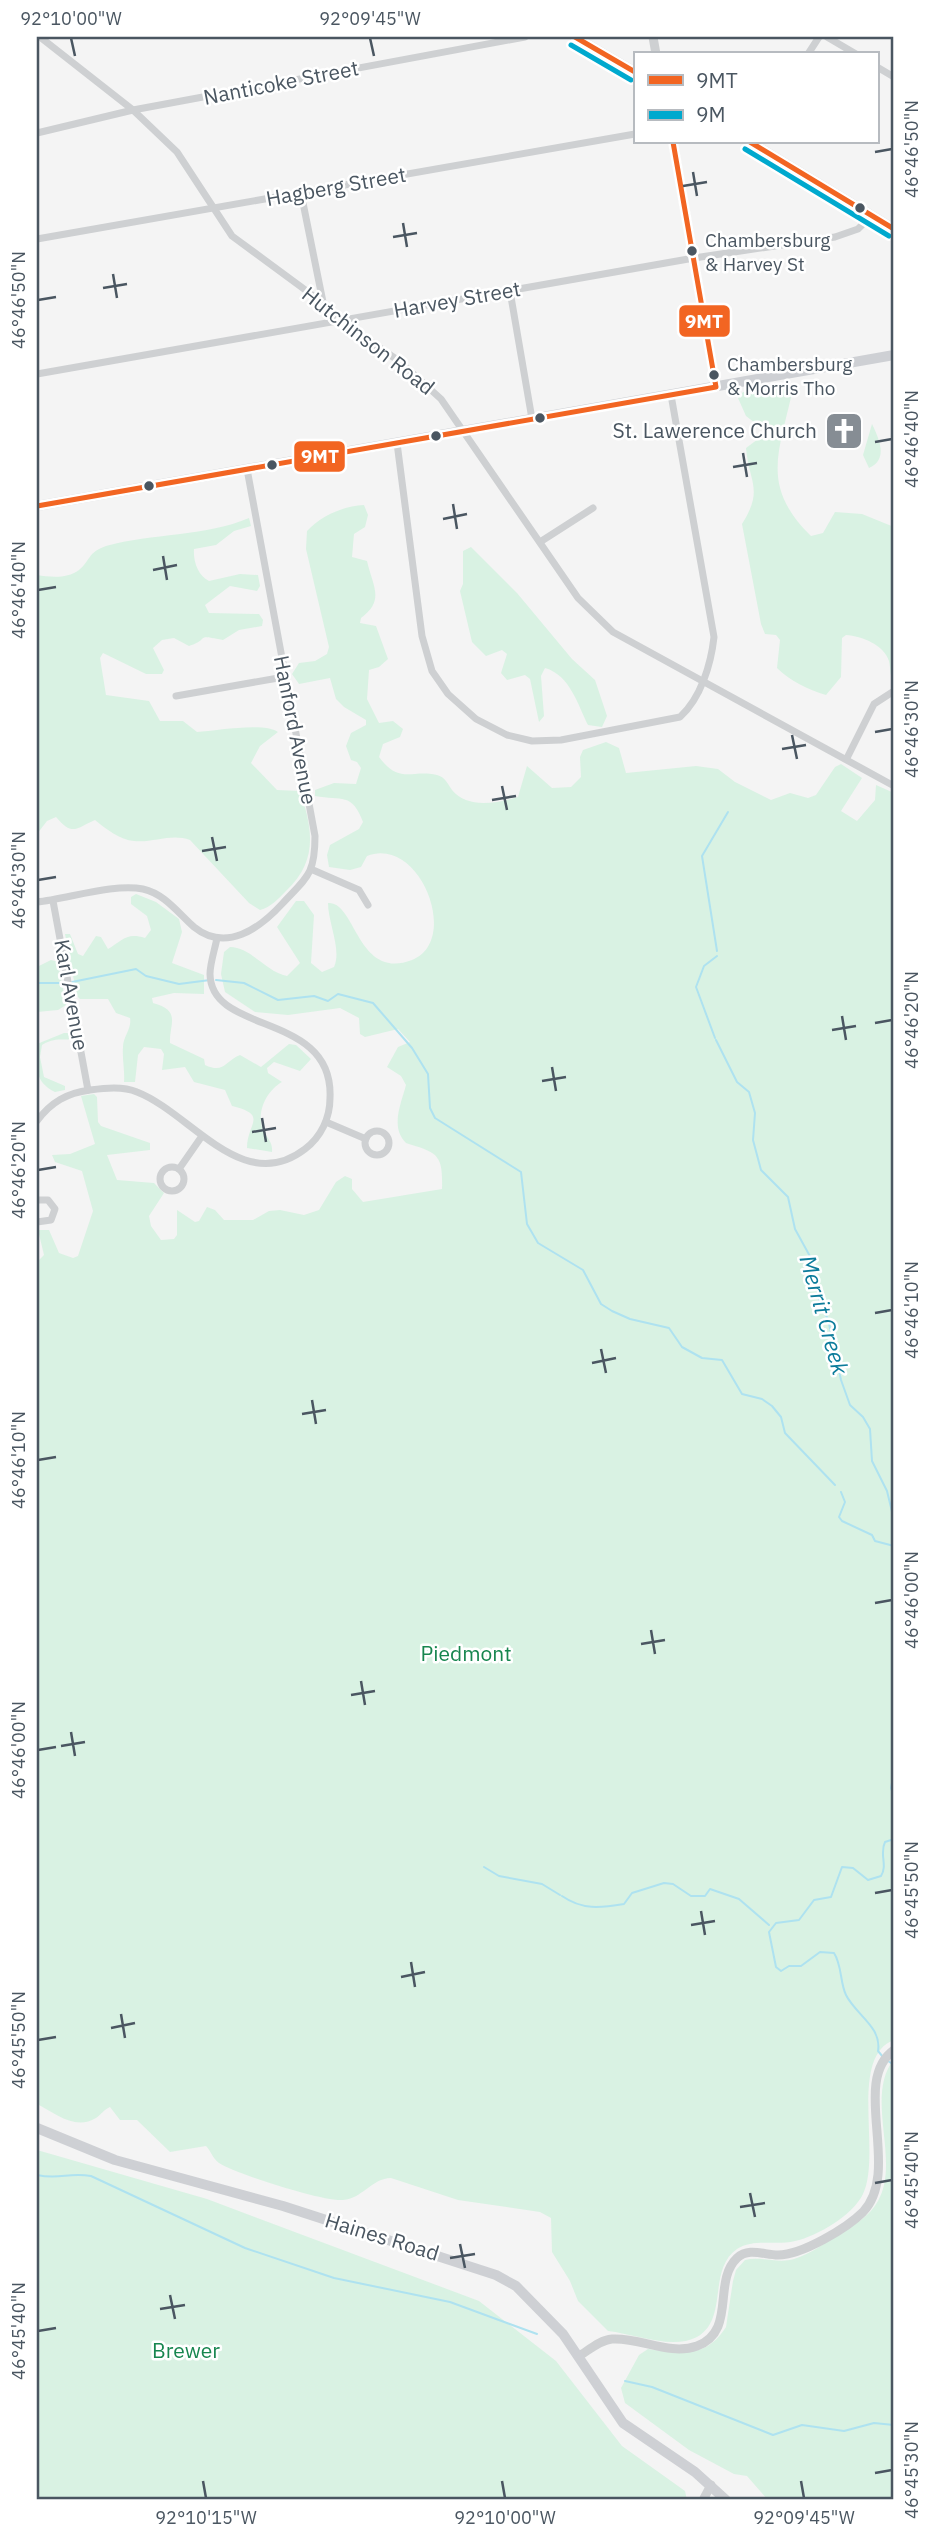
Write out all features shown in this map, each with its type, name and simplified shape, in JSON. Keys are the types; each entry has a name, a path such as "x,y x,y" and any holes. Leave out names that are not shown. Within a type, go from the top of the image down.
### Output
{"main road":[{"path":"575,37 634,71"},
{"path":"755,144 894,229"},
{"path":"37,506 894,355"},
{"name":"Haines Road","path":"37,2128 115,2160 283,2206 496,2275 532,2301 579,2356 623,2423 711,2485 726,2500"}],"street":[{"name":"Hutchinson Road","path":"40,37 133,110 177,152 232,236 323,303 340,321 399,361 441,399 578,598 613,632 894,786"},
{"name":"Nanticoke Street","path":"37,133 133,110 525,37"},
{"path":"809,52 819,37"},
{"path":"827,37 853,52"},
{"path":"878,68 894,78"},
{"name":"Hagberg Street","path":"37,240 634,134"},
{"path":"673,144 716,387"},
{"path":"301,193 323,303"},
{"name":"Harvey Street","path":"37,374 694,258 835,237 858,229 872,215"},
{"path":"510,291 532,419"},
{"path":"397,443 422,636 432,671 448,694 476,719 507,735 532,741 561,740 680,717 695,696 711,662 714,637 671,395"},
{"name":"Hanford Avenue","path":"247,470 315,836 313,870"},
{"path":"540,542 593,508"},
{"path":"176,696 284,677"},
{"path":"847,758 874,704 894,691"},
{"path":"37,902 119,889 142,889 162,896 197,929 217,938 244,935 264,924 313,870 359,890 369,905"},
{"name":"Karl Avenue","path":"53,901 88,1090"},
{"path":"37,1121 60,1098 88,1090 115,1088 137,1091 243,1161 268,1163 291,1158 317,1136 326,1122 331,1097 326,1070 314,1050 292,1033 234,1011 217,995 210,974 217,938"},
{"path":"326,1122 366,1139"},
{"path":"179,1169 202,1136"},
{"path":"37,1200 48,1200 55,1209 51,1220 37,1222"},
{"path":"579,2356 612,2339 674,2348 699,2345 716,2331 721,2320 729,2272 736,2259 750,2252 778,2255 798,2251 819,2242 863,2212 873,2196 879,2166 876,2084 882,2063 892,2052"},
{"path":"703,2500 711,2485"}],"green space":[{"path":"789,384 793,388 779,449 778,467 784,500 795,518 811,536 823,533 835,512 862,514 894,527 894,681 889,661 882,650 865,639 846,635 842,638 841,677 826,695 813,690 794,681 777,668 780,640 776,635 765,634 761,624 742,524 754,494 746,448 762,436 764,430 746,416 738,398 743,392 778,389"},
{"path":"872,424 881,454 869,468 863,455"},
{"name":"Piedmont","path":"364,505 368,515 365,527 354,534 352,557 367,561 375,599 360,623 376,626 388,659 379,667 369,670 367,699 379,723 393,721 403,729 400,737 383,744 379,757 393,771 437,775 444,779 458,796 466,800 483,803 501,801 518,797 527,766 552,788 571,787 581,777 580,757 583,750 606,742 619,748 626,773 696,766 718,769 735,782 771,800 790,793 808,798 816,795 835,767 841,764 862,778 841,811 857,821 875,800 876,785 894,793 894,2040 880,2050 872,2066 868,2108 868,2177 858,2202 834,2224 804,2238 788,2242 751,2244 737,2249 728,2258 723,2269 713,2319 707,2329 687,2341 665,2342 608,2331 578,2301 570,2281 552,2252 551,2218 540,2212 458,2200 391,2178 378,2181 350,2199 318,2197 228,2168 217,2161 206,2146 170,2152 137,2120 120,2120 110,2107 96,2118 80,2123 65,2119 37,2104 37,1262 44,1255 38,1230 49,1230 59,1253 73,1258 78,1256 93,1211 82,1171 55,1162 52,1155 70,1154 95,1144 81,1096 94,1094 97,1097 98,1122 101,1126 150,1143 150,1150 107,1155 117,1180 154,1183 164,1193 149,1216 151,1226 161,1240 174,1239 177,1235 177,1210 195,1222 199,1221 207,1207 215,1210 224,1220 253,1220 269,1211 280,1210 304,1215 319,1210 336,1182 345,1176 352,1179 352,1189 363,1202 442,1189 441,1168 436,1157 425,1149 406,1143 399,1130 398,1115 406,1085 401,1076 387,1067 398,1047 410,1042 398,1029 365,1037 360,1034 359,1018 340,1008 288,1015 255,1012 225,992 221,974 224,952 230,947 245,951 272,970 287,976 300,963 277,927 296,901 304,901 314,915 311,963 322,972 334,967 336,960 328,903 337,906 345,914 369,951 380,960 394,963 412,960 426,949 433,933 433,913 428,893 417,875 403,861 386,854 367,856 361,867 350,870 329,867 327,855 330,845 359,829 363,822 350,802 315,796 315,790 334,783 356,784 361,768 357,762 351,760 346,746 351,733 366,725 366,720 336,699 330,678 299,684 292,674 299,663 315,661 327,654 329,647 306,549 307,531 334,512"},
{"path":"249,518 251,526 234,531 216,545 194,549 194,558 199,572 209,581 240,574 258,575 260,586 257,591 230,586 205,605 209,613 259,614 263,620 262,626 239,630 223,640 205,637 189,646 174,638 162,640 153,648 164,670 162,674 146,674 103,653 100,658 106,695 149,701 160,721 183,721 197,732 251,727 278,732 260,746 251,763 277,790 300,791 308,819 310,844 304,868 296,880 268,907 260,910 249,903 190,840 176,837 129,840 95,820 71,829 56,817 47,821 37,834 37,575 58,577 74,573 83,567 96,551 106,546 214,529"},
{"path":"471,547 517,593 572,659 595,680 607,716 602,727 588,725 567,684 561,677 545,668 541,676 544,716 539,722 530,679 525,675 507,680 501,673 507,654 502,650 486,656 472,642 460,591 463,584 463,551"},
{"path":"136,894 156,902 179,919 182,932 172,963 204,975 204,994 174,993 152,998 153,1003 162,1006 171,1014 170,1043 204,1059 205,1065 216,1068 240,1055 261,1067 289,1044 296,1045 311,1059 300,1071 274,1062 267,1068 268,1073 282,1082 267,1097 261,1118 272,1152 247,1148 253,1117 243,1109 232,1106 225,1090 194,1082 185,1067 162,1070 164,1054 161,1049 144,1047 138,1055 135,1082 124,1082 123,1047 130,1018 116,1013 108,999 80,999 77,996 65,934 70,934 78,954 83,956 96,936 101,937 108,949 129,937 145,938 151,930 147,916 131,904 131,897"},
{"path":"51,960 58,962 66,1005 58,1010 37,1012 37,967"},
{"path":"64,1033 71,1033 74,1038 42,1045 40,1057 44,1077 65,1086 65,1090 55,1092 40,1078 37,1044"},
{"path":"894,2059 894,2500 768,2500 747,2476 734,2474 689,2450 625,2403 621,2388 639,2355 648,2349 692,2352 718,2337 726,2327 736,2270 745,2260 782,2261 800,2257 851,2227 871,2211 884,2185 886,2167 882,2091 886,2074"},
{"name":"Brewer","path":"37,2150 207,2199 479,2301 556,2361 622,2446 685,2491 687,2500 37,2500"}],"waterway":[{"name":"Merrit Creek","path":"717,951 702,856 728,812"},
{"name":"Merrit Creek","path":"715,1038 696,987 704,966 717,956"},
{"path":"72,982 136,969 146,976 179,984 210,980"},
{"path":"216,980 244,983 278,1000 314,996 328,1001 338,994 373,1003 412,1048 428,1074 430,1108 435,1118 521,1172 527,1224 538,1243 583,1270 601,1304 612,1311 630,1319 669,1328 682,1347 702,1358 722,1360 742,1394 762,1399 772,1406 781,1417 785,1433 835,1485"},
{"path":"37,983 67,983"},
{"name":"Merrit Creek","path":"716,1040 737,1082 749,1092 755,1113 753,1140 761,1170 788,1197 795,1229 812,1260 820,1305 828,1319 841,1380 850,1405 863,1417 870,1429 872,1461 887,1491 894,1520"},
{"path":"841,1492 845,1502 839,1517 842,1521 872,1535 875,1541 894,1546"},
{"name":"Merrit Creek","path":"894,1773 891,1788 894,1797"},
{"name":"Merrit Creek","path":"883,2057 878,2051 876,2035 872,2028 846,1995 834,1953 820,1952 801,1966 789,1966 781,1971 776,1967 769,1932 776,1923 799,1920 814,1900 831,1897 842,1867 853,1868 868,1880 881,1876 884,1868 883,1846 885,1842 894,1839"},
{"path":"484,1867 499,1876 542,1884 560,1895"},
{"path":"562,1896 577,1904 599,1907 624,1904 632,1893 664,1883 673,1884 691,1896 705,1896 710,1889 739,1899 769,1925"},
{"name":"Merrit Creek","path":"888,2061 894,2065"},
{"path":"37,2175 91,2176 245,2248 334,2278 450,2302 537,2334"},
{"path":"625,2381 652,2387 773,2435 802,2425 844,2431 874,2423 894,2425"}],"transit line":[{"name":"9MT","path":"575,37 634,71"},
{"name":"9M","path":"571,45 631,80"},
{"name":"9MT","path":"37,506 716,387 673,144"},
{"name":"9MT","path":"753,144 894,229"},
{"name":"9M","path":"745,149 889,236"}],"place":[{"name":"Chambersburg & Harvey St","path":"692,251"},
{"name":"Chambersburg & Morris Tho","path":"714,375"},
{"name":"St. Lawerence Church","path":"844,431"}]}
